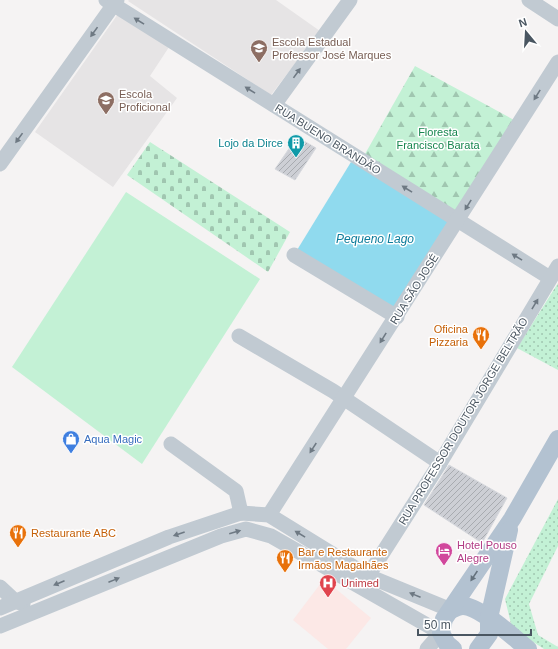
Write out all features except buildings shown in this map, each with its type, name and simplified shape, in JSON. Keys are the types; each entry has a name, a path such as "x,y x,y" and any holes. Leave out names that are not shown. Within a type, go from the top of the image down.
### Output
{"main road":[{"path":"453,649 447,644 441,633 441,625 511,520 558,439"},
{"path":"478,649 489,634 489,618 511,520"},
{"path":"451,610 462,605 470,607 489,618 528,649"}],"street":[{"path":"274,105 350,0"},
{"path":"529,0 558,18"},
{"path":"0,164 112,2"},
{"name":"RUA BUENO BRANDÃO","path":"112,2 458,221 554,272"},
{"name":"RUA SÃO JOSÉ","path":"269,515 345,399 558,62"},
{"path":"294,255 397,317"},
{"name":"RUA PROFESSOR DOUTOR JORGE BELTRÃO","path":"368,576 440,463 554,272"},
{"path":"239,336 345,399 440,463"},
{"path":"171,444 236,491 241,513"},
{"path":"0,608 169,537 241,513 269,515 368,576 451,610"},
{"path":"0,626 221,536 246,529 271,536 441,633 427,649"},
{"path":"0,587 15,601 37,606 54,605"}],"shaded area":[{"name":"Escola Estadual Professor José Marques","path":"276,0 320,31 271,95 128,1"},
{"name":"Escola Proficional","path":"118,14 169,47 150,76 177,98 113,187 35,132"},
{"name":"Unimed","path":"324,579 371,618 346,649 328,649 293,620"}],"green space":[{"name":"Floresta Francisco Barata","path":"415,66 514,120 456,214 365,154"},
{"path":"150,142 290,232 268,272 127,175"},
{"path":"126,192 260,279 142,464 12,367"},
{"path":"558,283 558,370 517,348"},
{"path":"558,499 558,546 529,604 538,635 558,647 558,649 544,649 512,628 505,599"}],"water":[{"name":"Pequeno Lago","path":"351,162 458,221 397,317 294,255"}],"place":[{"name":"Escola Estadual Professor José Marques","path":"259,63"},
{"name":"Escola Proficional","path":"106,115"},
{"name":"Lojo da Dirce","path":"296,158"},
{"name":"Oficina Pizzaria","path":"481,350"},
{"name":"Aqua Magic","path":"71,454"},
{"name":"Restaurante ABC","path":"18,548"},
{"name":"Hotel Pouso Alegre","path":"444,566"},
{"name":"Bar e Restaurante Irmãos Magalhães","path":"285,573"},
{"name":"Unimed","path":"328,598"}]}
